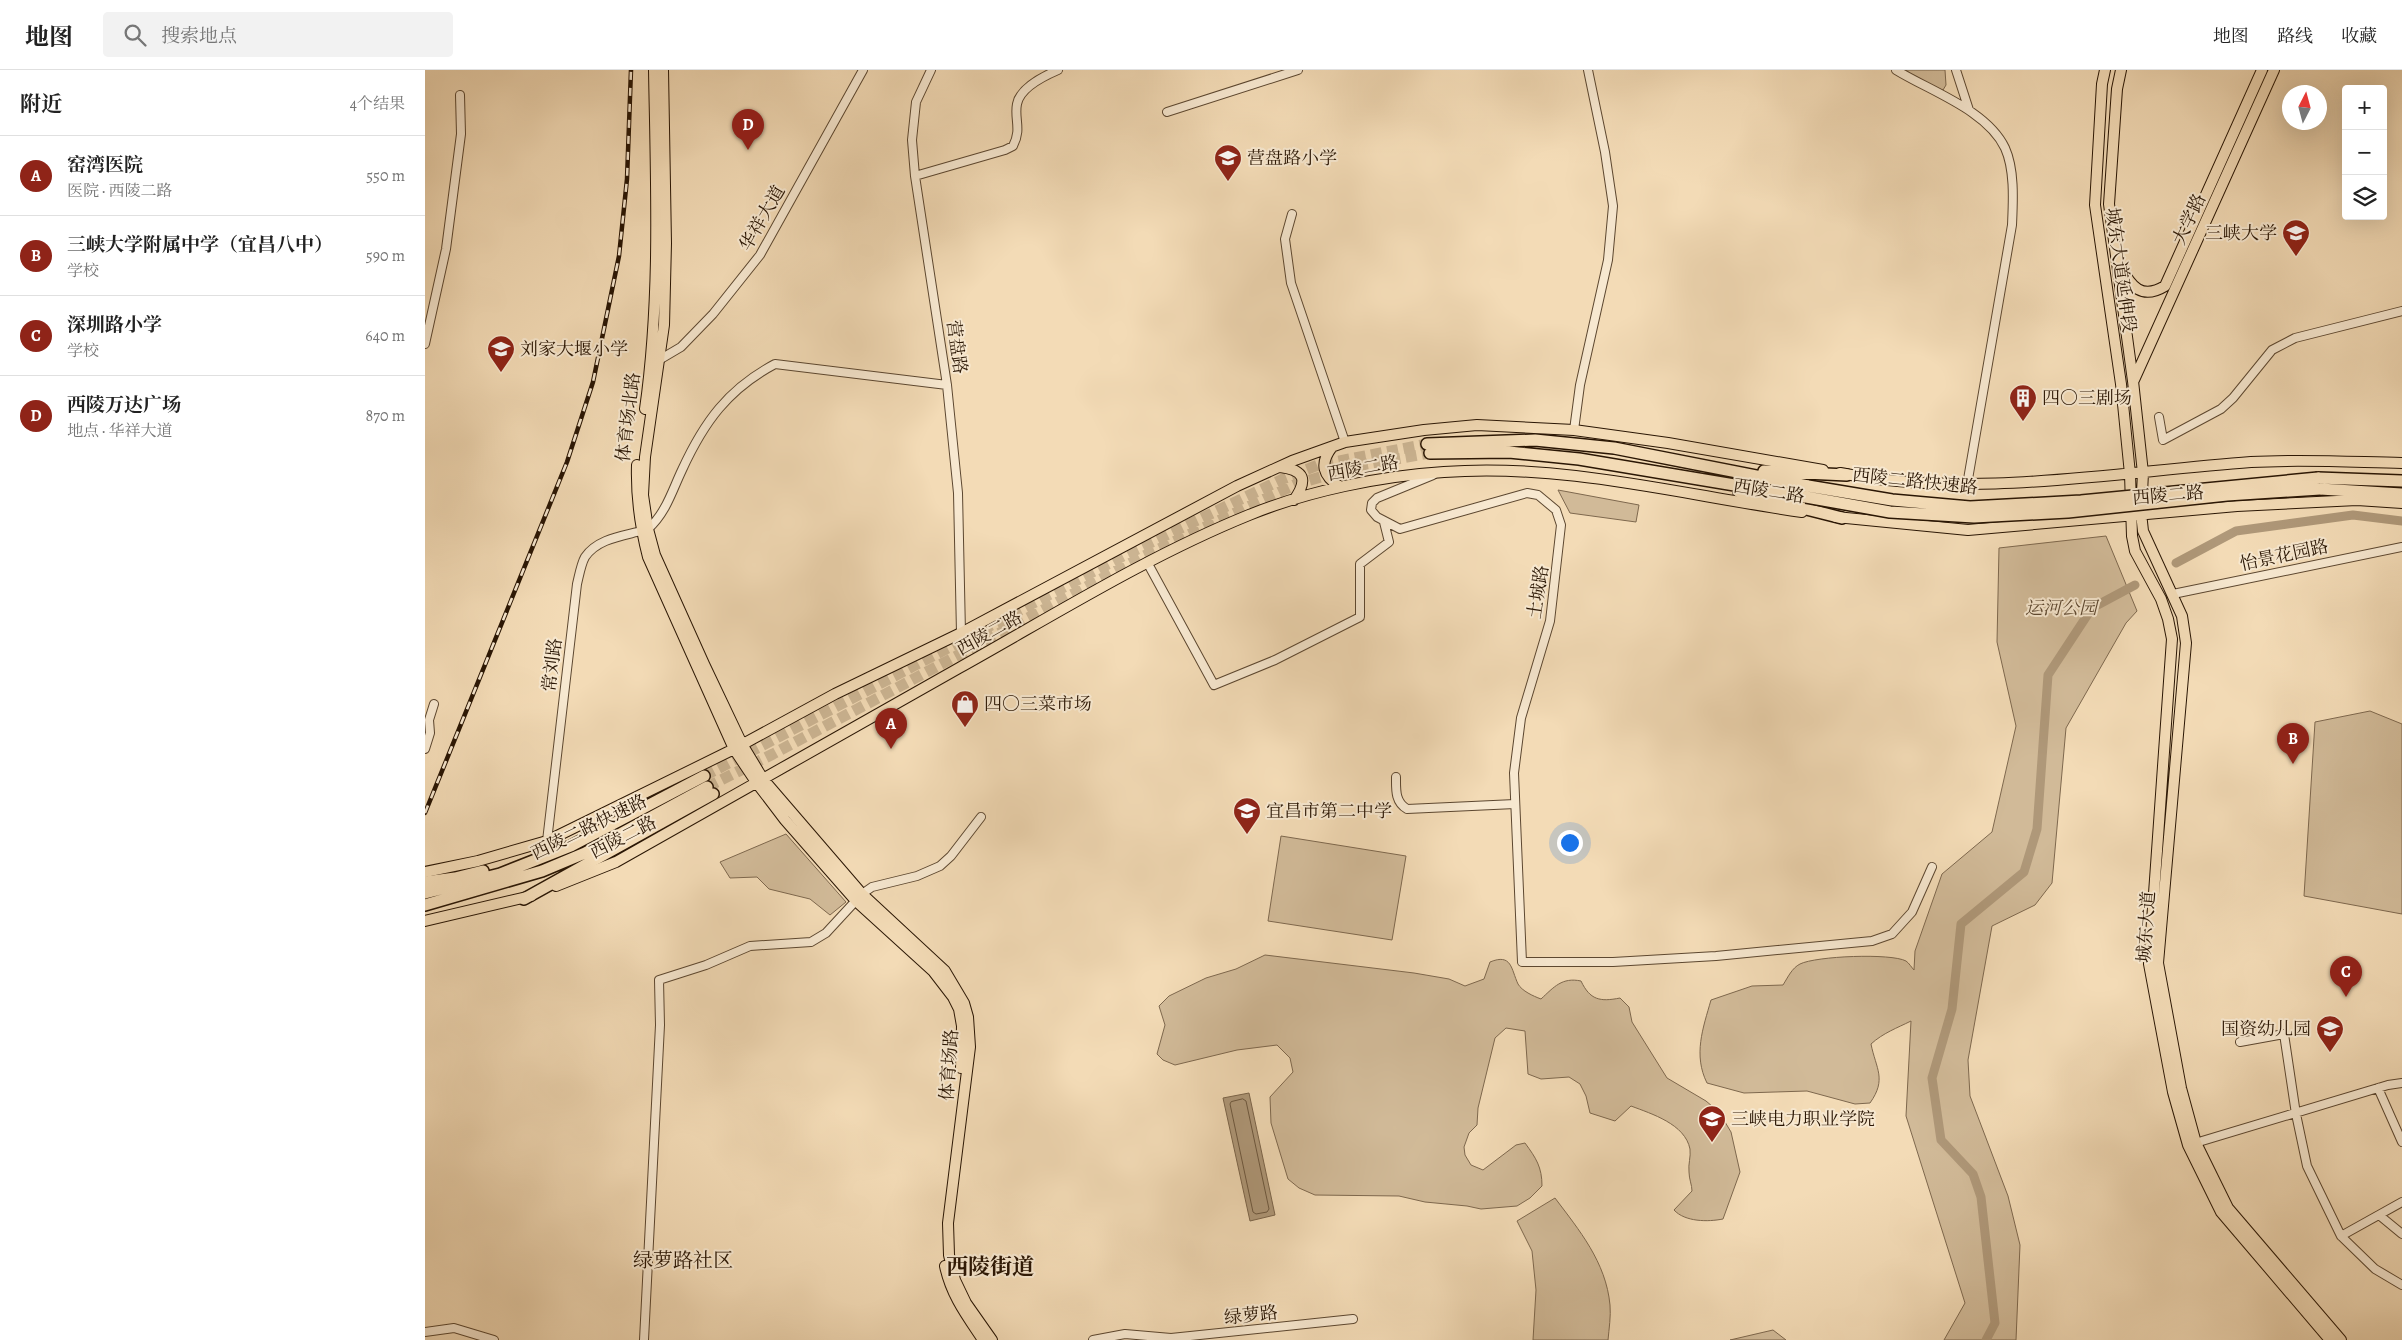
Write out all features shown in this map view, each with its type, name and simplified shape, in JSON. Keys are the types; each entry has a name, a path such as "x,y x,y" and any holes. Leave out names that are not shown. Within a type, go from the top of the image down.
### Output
{"highway":[{"name":"西陵二路快速路","path":"1807,491 1509,452 1429,448 1535,440 1614,448 1712,466 1890,512 1974,516 2068,512 2319,484 2402,481"},
{"path":"1712,466 1847,474"},
{"path":"1635,467 1842,518"},
{"name":"西陵二路快速路","path":"2319,484 2402,494"},
{"path":"524,899 708,786"},
{"name":"西陵二路快速路","path":"429,899 571,846 708,786"},
{"name":"西陵二路快速路","path":"429,899 543,871 585,853 708,786"},
{"path":"425,882 482,871 571,846"}],"main road":[{"name":"体育场北路","path":"655,70 657,275 652,360 638,460 636,496 651,556 738,746"},
{"name":"体育场北路","path":"644,530 645,457 664,325 663,70"},
{"name":"城东大道延伸段","path":"2105,70 2102,84 2095,205 2121,384 2130,474"},
{"name":"城东大道延伸段","path":"2121,70 2117,89 2109,204 2133,381 2143,473"},
{"name":"大学路","path":"2117,259 2132,286 2141,290 2155,292 2165,286 2262,70"},
{"name":"大学路","path":"2133,381 2274,70"},
{"name":"西陵二路","path":"425,872 478,861 547,841 738,746 835,694 961,633 1189,511 1280,467 1345,442 1424,430 1477,425 1574,430 1669,443 1847,474 1967,485 2295,460 2402,463"},
{"path":"1333,447 1326,455 1323,468 1328,478 1340,487"},
{"path":"1280,467 1297,470 1303,479 1302,487 1294,500"},
{"name":"西陵二路","path":"425,921 524,899 616,862 1147,562 1251,514 1340,487 1442,472 1511,469 1571,474 1842,518 1968,530 2141,513 2357,500 2402,503"},
{"name":"城东大道","path":"2143,473 2141,513 2143,531 2148,546 2173,594 2182,616 2186,643 2158,963 2192,1144 2228,1208 2341,1340"},
{"name":"城东大道","path":"2130,474 2130,514 2135,550 2161,599 2168,619 2171,639 2149,964 2173,1092 2192,1144 2221,1212 2330,1340"},
{"name":"体育场路","path":"738,746 785,820 859,898 933,971 947,988 959,1009 962,1026 962,1064 942,1220 943,1255 948,1281 960,1307 983,1340"},
{"name":"体育场路","path":"859,898 945,971 964,1003 968,1017 970,1048 948,1223 949,1254 955,1280 966,1303 992,1340"}],"street":[{"name":"华祥大道","path":"659,360 681,347 713,314 760,255 863,70"},
{"name":"营盘路","path":"931,70 919,94 912,120 915,176 947,385 958,493 961,633"},
{"path":"915,176 1013,146 1018,131 1017,105 1020,96 1030,86 1058,70"},
{"path":"1167,112 1298,70"},
{"path":"1574,430 1580,385 1608,260 1612,224 1611,185 1588,70"},
{"path":"1896,70 1969,110 1991,130 2005,148 2013,188 2012,225 1967,485"},
{"path":"1956,70 1969,110"},
{"path":"425,344 447,249 461,134 460,95"},
{"path":"1292,214 1285,240 1291,283 1345,442"},
{"path":"2159,417 2163,440 2221,408 2233,398 2272,350 2295,338 2402,310"},
{"path":"644,530 660,518 691,450 725,399 752,376 775,364 947,385"},
{"path":"1147,562 1214,685 1275,660 1360,617 1360,564 1389,542 1385,522 1371,510 1372,503 1385,494 1442,472"},
{"name":"土城路","path":"1385,522 1400,529 1527,493 1538,494 1556,510 1559,517 1560,548 1550,621 1521,718 1514,773 1522,962 1623,962 1716,956 1871,941 1892,934 1912,912 1932,867"},
{"name":"常刘路","path":"547,841 577,584 584,558 603,543 644,530"},
{"name":"怡景花园路","path":"2173,594 2402,546"},
{"path":"425,749 430,733 429,720 434,704"},
{"path":"1396,777 1398,800 1401,806 1407,809 1515,804"},
{"path":"644,1340 660,1025 659,980 706,965 750,946 811,942 826,933 872,887 917,876 940,866 951,856 981,817"},
{"path":"2240,1042 2284,1034 2295,1114 2307,1166 2341,1236 2375,1269 2402,1285"},
{"path":"2192,1144 2378,1088 2402,1084"},
{"path":"2378,1088 2402,1142"},
{"path":"2341,1236 2402,1202"},
{"path":"2379,1215 2402,1234"},
{"name":"绿萝路","path":"1093,1340 1125,1334 1171,1338 1353,1319"},
{"path":"425,1332 454,1328 493,1340"}],"green space":[{"path":"1906,70 1945,70 1946,85 1943,90 1933,88 1918,80"},
{"path":"1558,490 1639,505 1636,522 1570,513"},
{"name":"运河公园","path":"2106,536 2137,611 2126,623 2066,728 2052,883 2035,905 1992,926 1968,1060 1970,1096 2008,1196 2020,1245 2016,1340 1944,1340 1965,1303 1906,1116 1911,1021 1885,1034 1871,1044 1879,1074 1878,1087 1870,1103 1855,1104 1807,1091 1744,1093 1707,1083 1703,1073 1700,1052 1703,1031 1711,1000 1752,986 1783,985 1795,968 1809,961 1837,957 1885,957 1906,961 1914,970 1915,951 1942,874 1992,832 2016,726 1997,642 1999,548"},
{"path":"2370,711 2402,724 2402,914 2304,896 2315,722"},
{"path":"786,834 846,902 830,915 810,899 769,889 757,877 730,878 720,862"},
{"path":"1281,836 1406,856 1392,940 1268,921"},
{"path":"1265,955 1414,973 1449,979 1465,986 1484,979 1490,962 1503,960 1510,964 1520,987 1541,999 1559,984 1569,980 1581,981 1588,992 1596,998 1607,1000 1620,998 1629,1007 1632,1022 1667,1078 1706,1101 1719,1112 1731,1132 1740,1172 1723,1219 1704,1221 1690,1219 1674,1210 1692,1191 1689,1177 1690,1149 1682,1133 1667,1121 1631,1106 1615,1121 1590,1113 1586,1096 1580,1084 1569,1077 1541,1079 1528,1074 1525,1031 1506,1028 1495,1038 1478,1108 1477,1125 1469,1133 1464,1147 1465,1155 1471,1165 1483,1170 1516,1145 1525,1143 1538,1163 1542,1179 1542,1186 1530,1198 1517,1206 1481,1209 1425,1202 1399,1196 1315,1195 1299,1188 1288,1179 1271,1123 1270,1097 1293,1072 1290,1058 1277,1045 1237,1050 1175,1065 1163,1060 1157,1054 1165,1025 1159,1006 1169,996 1206,978 1236,969"},
{"path":"1555,1198 1590,1247 1603,1275 1610,1305 1608,1340 1533,1340 1536,1290 1532,1251 1517,1221"},
{"path":"1773,1330 1786,1340 1730,1340"}],"water":[{"path":"1249,1093 1275,1215 1250,1221 1223,1098"}],"waterway":[{"path":"2176,563 2236,531 2353,515 2402,521"},
{"path":"1986,1340 1995,1323 1981,1197 1973,1174 1941,1140 1932,1078 1952,1009 1961,924 2024,872 2037,829 2048,675 2092,608 2135,585"}],"tunnel":[{"path":"704,776 1123,556 1283,479 1318,465 1427,444"},
{"path":"707,787 773,754 1144,556 1294,485 1357,466 1430,453"}],"railway":[{"path":"425,813 567,462 593,382 619,256 627,179 631,70"}],"place":[{"name":"西陵万达广场","path":"748,150"},
{"name":"营盘路小学","path":"1228,182"},
{"name":"三峡大学","path":"2296,257"},
{"name":"刘家大堰小学","path":"501,373"},
{"name":"四〇三剧场","path":"2023,422"},
{"name":"四〇三菜市场","path":"965,728"},
{"name":"窑湾医院","path":"891,749"},
{"name":"三峡大学附属中学（宜昌八中）","path":"2293,764"},
{"name":"宜昌市第二中学","path":"1247,835"},
{"name":"深圳路小学","path":"2346,997"},
{"name":"国资幼儿园","path":"2330,1053"},
{"name":"三峡电力职业学院","path":"1712,1143"}],"district":[{"name":"绿萝路社区","path":"683,1260"},
{"name":"西陵街道","path":"990,1267"}]}
